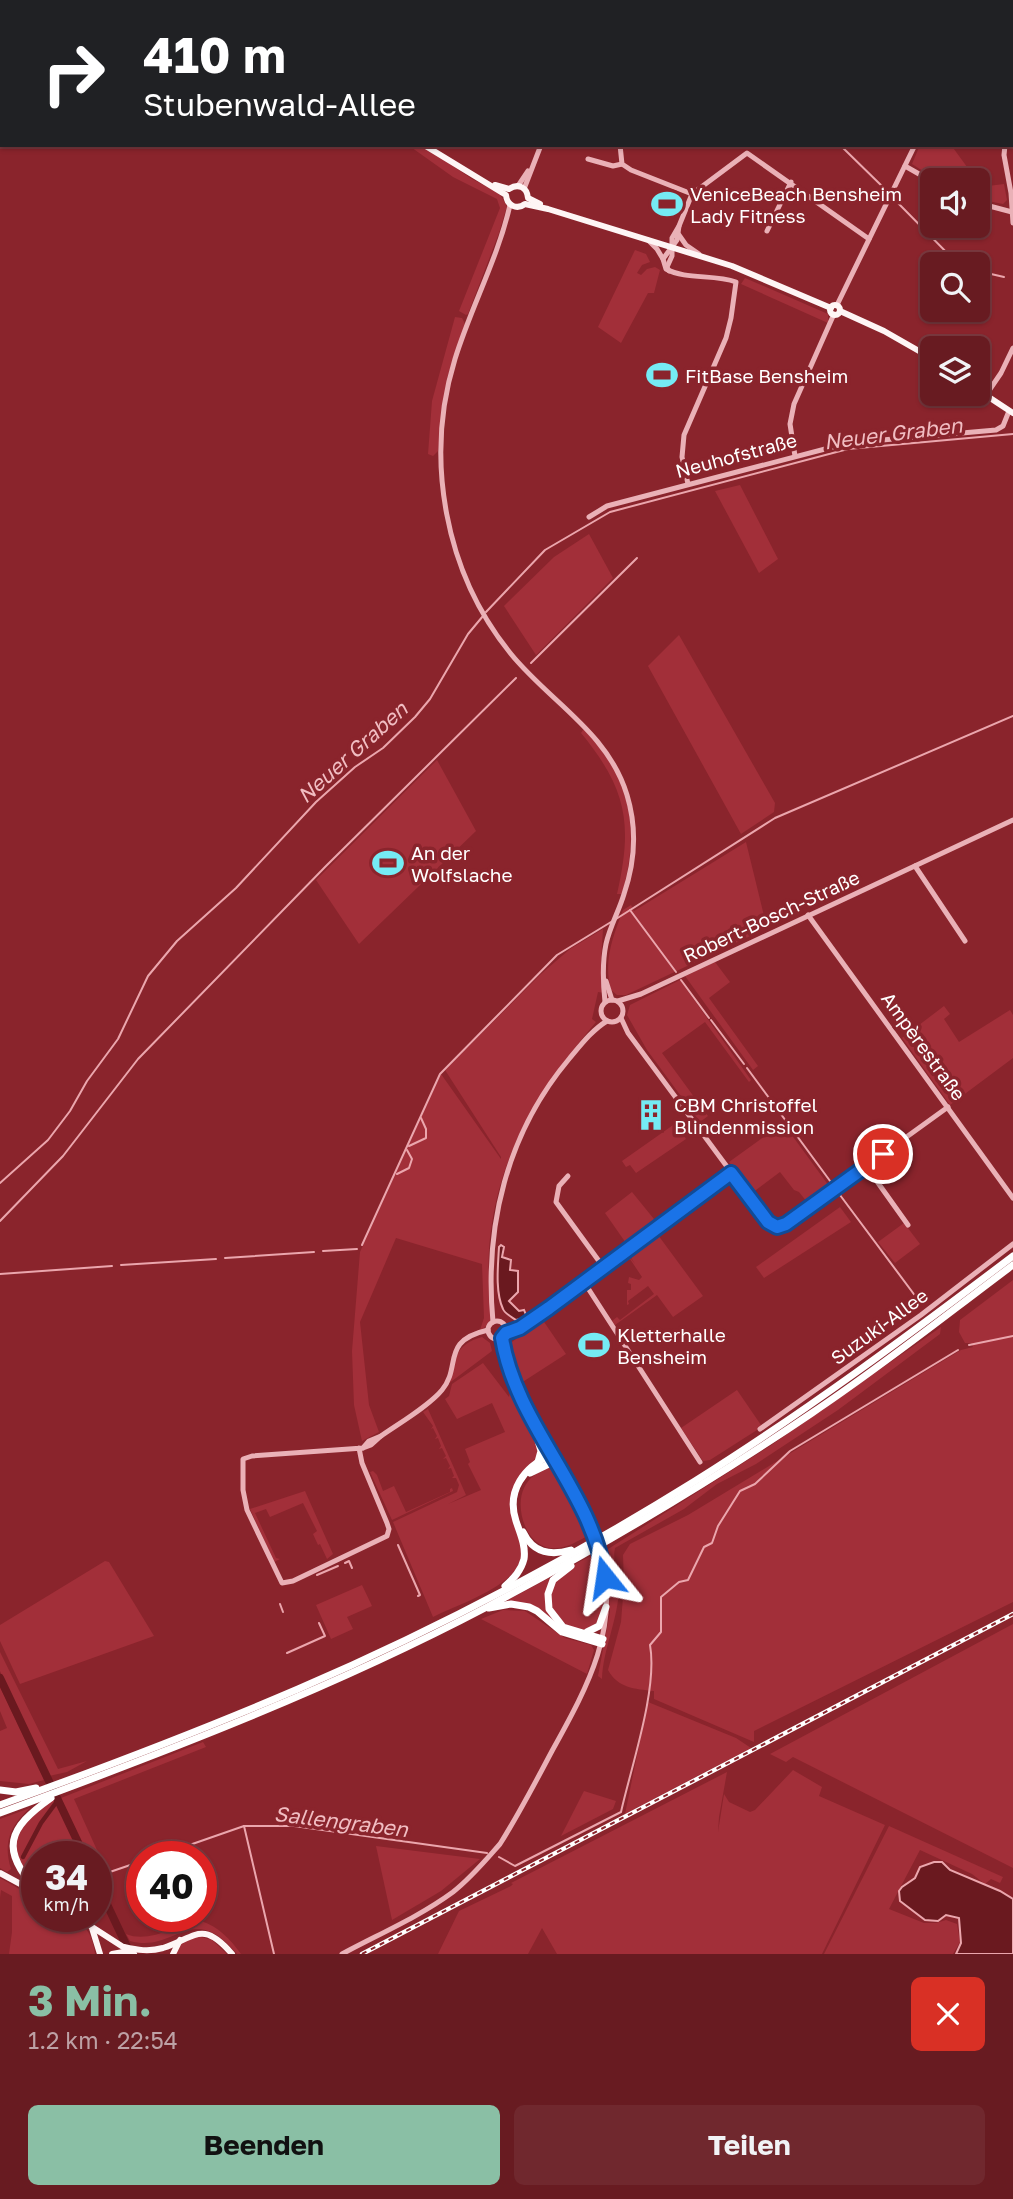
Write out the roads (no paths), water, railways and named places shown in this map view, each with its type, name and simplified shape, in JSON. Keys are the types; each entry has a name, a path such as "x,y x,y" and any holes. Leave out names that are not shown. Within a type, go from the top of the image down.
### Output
{"highway":[{"path":"0,1813 300,1688 581,1552 693,1483 817,1401 1013,1256"},
{"path":"0,1805 186,1743 374,1662 485,1608 705,1483 814,1412 1013,1265"},
{"path":"537,1437 541,1451 538,1462"},
{"path":"553,1458 531,1473 519,1487 517,1517 526,1539 541,1552 581,1552"},
{"path":"491,1597 516,1576 521,1568 524,1547 514,1517 513,1495 522,1476 538,1462 553,1458"},
{"path":"581,1552 553,1580 548,1594 549,1609 558,1623 569,1630 603,1641"},
{"path":"485,1608 511,1604 528,1607 537,1611 562,1632 603,1641"},
{"path":"581,1633 590,1632 599,1626 606,1607"},
{"path":"0,1790 51,1790"},
{"path":"21,1875 9,1855 9,1842 21,1821 51,1790"}],"main road":[{"path":"427,147 489,184 508,192 521,187 526,201"},
{"path":"508,192 513,206 526,201 699,254 786,287 884,331 920,352"},
{"path":"990,398 1011,412"},
{"path":"0,1873 21,1884"},
{"path":"93,1932 100,1954"},
{"path":"101,1932 129,1951"},
{"path":"112,1954 160,1948 189,1936 202,1934 217,1940 232,1954"},
{"path":"173,1954 180,1940"}],"street":[{"path":"521,187 540,147"},
{"path":"620,147 622,164"},
{"path":"743,147 747,153 869,239"},
{"path":"1005,147 1013,223"},
{"path":"795,456 790,424 794,404 835,310 913,148"},
{"path":"669,271 667,267 672,256 672,238 680,226 692,194 747,153"},
{"path":"588,159 613,166 622,164 692,194"},
{"path":"905,166 920,175"},
{"path":"767,231 791,182"},
{"path":"513,206 454,360 446,397 441,442 442,482 448,525 457,557 479,606 525,671 589,729 620,777 632,814 634,847 629,878 605,952 604,974 612,1001 623,1008 618,1020"},
{"path":"990,206 1012,212"},
{"path":"663,259 679,235 680,226"},
{"path":"679,235 686,245 699,254"},
{"path":"648,240 657,249 664,267 669,271 736,282 726,338 684,435 682,457 688,484"},
{"path":"990,389 1013,348"},
{"name":"Neuhofstraße","path":"589,517 607,506 848,443 996,430 1003,426 1011,412"},
{"name":"Robert-Bosch-Straße","path":"612,1001 641,994 1013,820"},
{"path":"915,866 964,941"},
{"name":"Ampèrestraße","path":"808,915 1013,1198"},
{"name":"Robert-Bosch-Straße","path":"623,1008 641,994"},
{"path":"342,1954 445,1897 470,1877 500,1844 582,1695 603,1641 605,1577 600,1556 588,1518 519,1392 503,1334 496,1321 492,1261 494,1228 509,1164 531,1114 542,1094 590,1035 601,1015 601,1006 612,1001"},
{"path":"601,1015 607,1021"},
{"path":"618,1020 768,1222 777,1227 786,1224 948,1107"},
{"path":"590,1035 607,1021 618,1020"},
{"path":"866,1166 908,1224"},
{"path":"361,1448 362,1463 389,1529 387,1536 285,1583 278,1579 247,1510 243,1490 243,1459 252,1455 361,1448 371,1445 441,1391 456,1349 464,1340 489,1332 503,1334 526,1325 731,1173"},
{"path":"568,1176 559,1186 556,1202 604,1268"},
{"name":"Suzuki-Allee","path":"760,1429 921,1315 1013,1244"},
{"path":"584,1282 700,1462"},
{"path":"489,1332 496,1321"},
{"path":"503,1334 514,1392 537,1437 553,1458"}],"waterway":[{"path":"842,147 887,191"},
{"path":"896,201 946,252"},
{"path":"990,274 1004,277"},
{"name":"Neuer Graben","path":"486,612 545,550 610,512 848,449 1013,434"},
{"path":"531,663 637,558"},
{"name":"Neuer Graben","path":"0,1183 48,1140 70,1111 87,1081 118,1039 148,976 177,941 236,888 316,802 355,767 383,748 415,717 430,699 468,634 483,616"},
{"path":"0,1221 63,1156 138,1059 326,866 516,678"},
{"path":"616,919 775,818 1013,716"},
{"path":"630,910 676,972"},
{"path":"362,1245 440,1074 557,955 611,922"},
{"path":"681,980 709,1018"},
{"path":"711,1020 744,1064"},
{"path":"747,1068 833,1185"},
{"path":"409,1146 426,1138 426,1129 421,1118"},
{"path":"397,1174 409,1168 412,1159 407,1150"},
{"path":"837,1191 922,1305"},
{"path":"323,1251 357,1249"},
{"path":"225,1258 314,1252"},
{"path":"121,1265 216,1259"},
{"path":"0,1274 112,1266"},
{"path":"969,1345 1013,1336"},
{"path":"499,1857 515,1866 621,1812 647,1705 650,1645 661,1632 661,1597 679,1582 688,1580 704,1547 712,1543 718,1526 740,1491 755,1484 790,1451 958,1350"},
{"path":"398,1545 420,1595 418,1596"},
{"path":"345,1563 349,1561 352,1568"},
{"path":"317,1575 338,1566"},
{"path":"280,1604 283,1612"},
{"path":"287,1653 325,1636 319,1623"},
{"path":"0,1678 77,1841"},
{"path":"31,1841 58,1800"},
{"path":"244,1826 274,1954"},
{"name":"Sallengraben","path":"201,1841 244,1826 294,1826 487,1853"},
{"name":"Sallengraben","path":"112,1871 126,1866"},
{"path":"112,1915 129,1951"}],"railway":[{"path":"362,1954 1013,1614"}],"place":[{"name":"VeniceBeach Bensheim Lady Fitness","path":"667,204"},
{"name":"FitBase Bensheim","path":"662,375"},
{"name":"An der Wolfslache","path":"388,863"},
{"name":"CBM Christoffel Blindenmission","path":"651,1115"},
{"name":"Kletterhalle Bensheim","path":"594,1345"}]}
